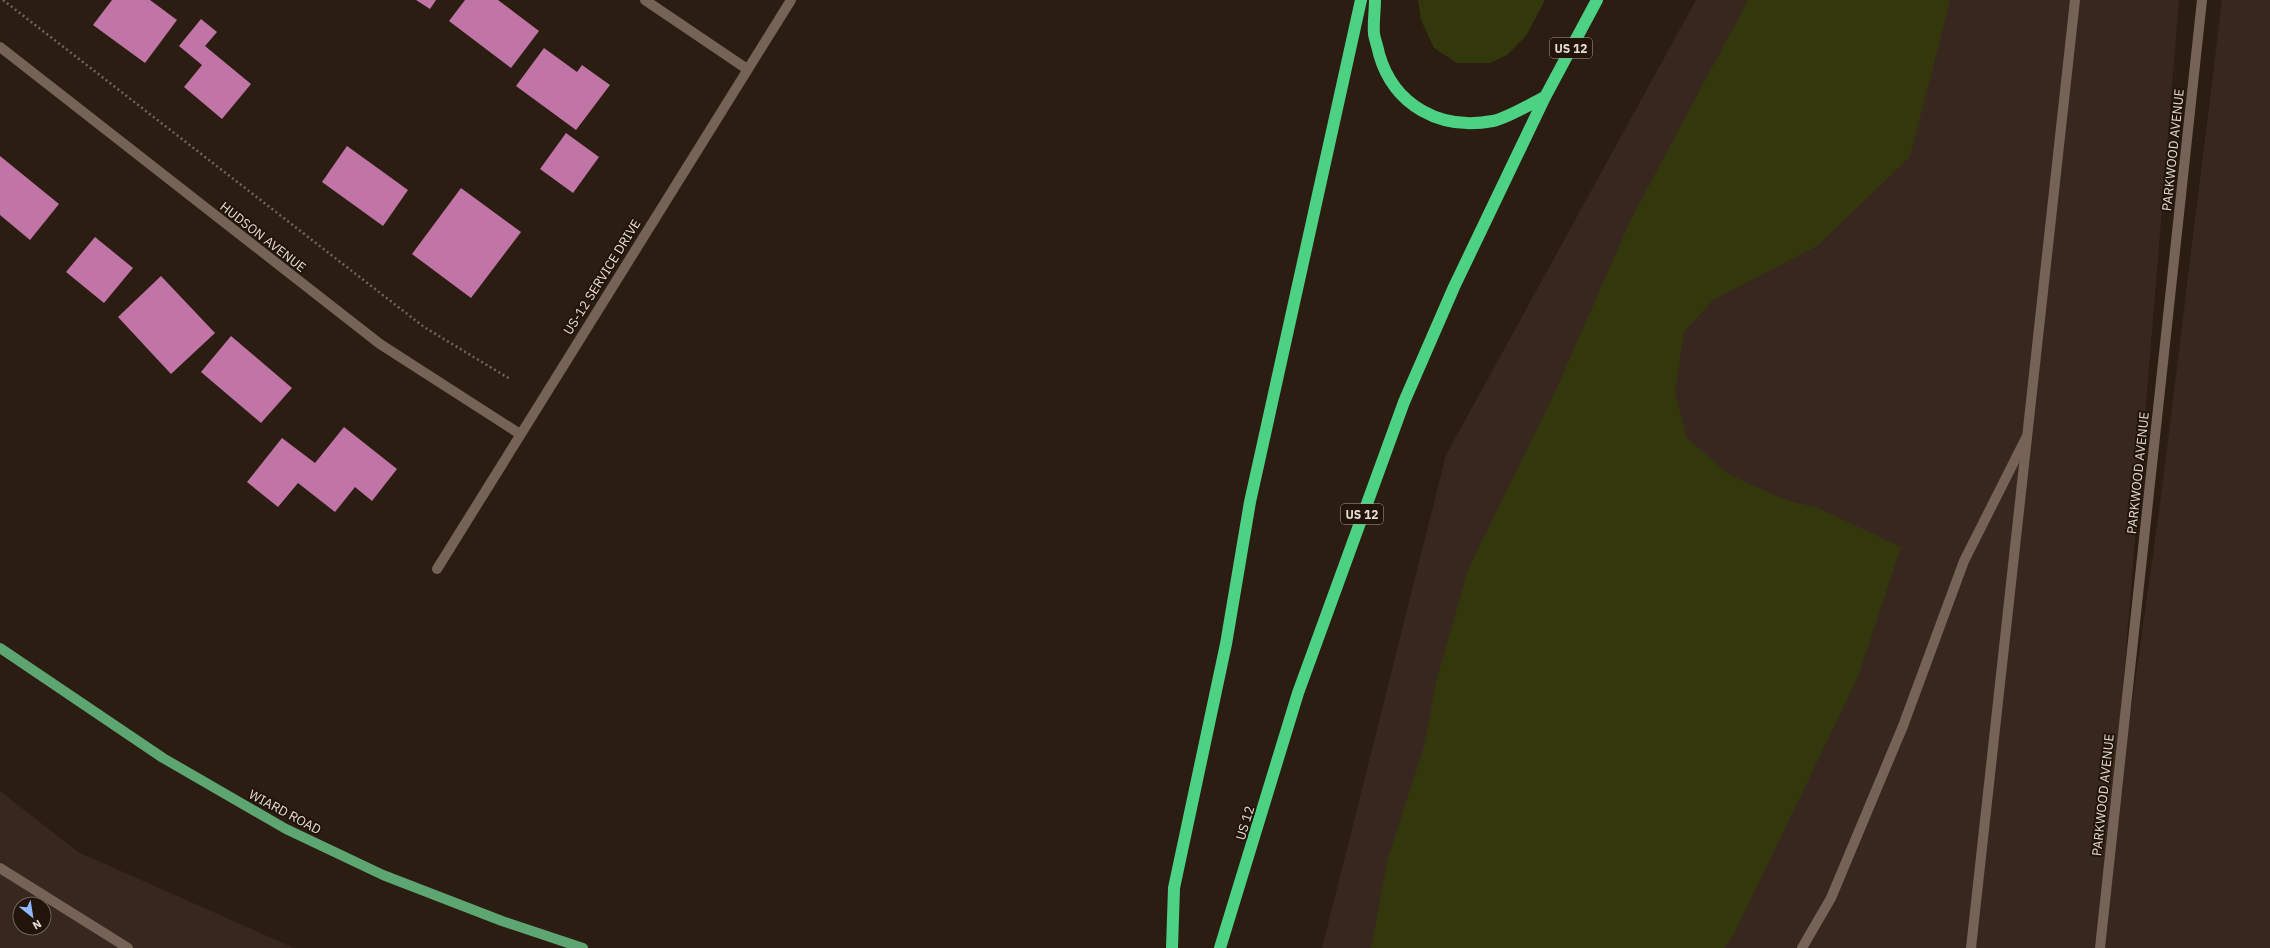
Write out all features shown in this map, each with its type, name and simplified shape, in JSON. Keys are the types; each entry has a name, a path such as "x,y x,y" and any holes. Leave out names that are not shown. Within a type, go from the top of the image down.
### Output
{"highway":[{"path":"1172,948 1174,888 1226,644 1250,502 1361,0"},
{"path":"1375,0 1374,35 1384,70 1398,91 1415,108 1438,118 1466,124 1494,120 1545,96"},
{"name":"US 12","path":"1220,948 1298,693 1404,402 1454,287 1545,96 1596,0"}],"main road":[{"name":"WIARD ROAD","path":"0,648 163,758 286,829 383,876 502,921 583,948"}],"street":[{"path":"645,0 746,68"},
{"name":"US-12 SERVICE DRIVE","path":"437,569 746,68 791,0"},
{"path":"1971,948 2029,432 2075,0"},
{"name":"PARKWOOD AVENUE","path":"2100,948 2202,0"},
{"name":"HUDSON AVENUE","path":"0,46 380,344 520,434"},
{"path":"1802,948 1831,898 1900,733 1964,561 2029,432"},
{"path":"0,868 128,948"}],"path":[{"path":"3,0 424,327 510,379"}],"shaded area":[{"path":"1696,0 2179,0 2107,883 2162,489 2222,0 2270,0 2270,948 1322,948 1446,455"},
{"path":"0,791 78,852 294,948 0,948"}],"green space":[{"path":"1418,0 1545,0 1526,36 1507,55 1490,63 1457,63 1434,48 1421,20"},
{"path":"1748,0 1950,0 1910,157 1817,246 1713,300 1684,332 1675,392 1687,438 1728,474 1783,499 1818,508 1901,547 1858,677 1733,936 1724,948 1371,948 1388,858 1425,743 1436,682 1468,570 1555,392 1631,219"}],"building":[{"path":"112,0 150,0 177,20 145,63 93,25"},
{"path":"416,0 436,0 430,9"},
{"path":"465,0 498,0 539,31 511,68 449,21"},
{"path":"201,19 217,32 205,46 251,84 222,119 184,87 202,65 179,46"},
{"path":"544,48 577,72 582,65 610,85 576,130 516,86"},
{"path":"566,133 599,157 573,193 540,169"},
{"path":"347,146 408,190 383,226 322,182"},
{"path":"0,156 59,204 30,240 0,215"},
{"path":"461,188 521,232 471,298 412,254"},
{"path":"95,237 133,268 104,303 66,272"},
{"path":"161,276 215,333 171,374 118,317"},
{"path":"231,336 292,388 261,423 201,372"},
{"path":"344,427 397,469 372,501 355,487 335,512 298,483 278,507 247,482 282,438 315,463"}]}
